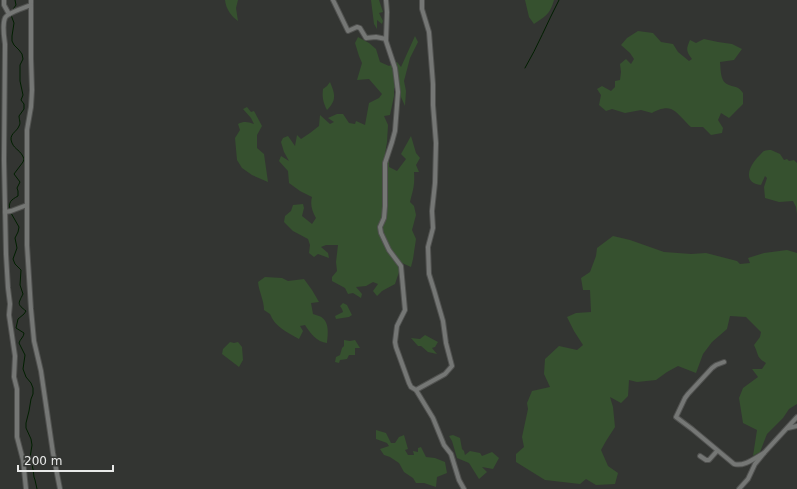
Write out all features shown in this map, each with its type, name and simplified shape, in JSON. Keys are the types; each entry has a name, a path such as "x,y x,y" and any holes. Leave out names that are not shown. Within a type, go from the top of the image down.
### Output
{"street":[{"path":"4,0 4,5 8,14"},
{"path":"333,0 348,31 357,27 360,28 366,38 376,37 386,39"},
{"path":"386,0 386,39 395,68 398,92 395,131 385,163 385,206 384,218 380,227 382,237 389,250 401,266 405,310 397,326 395,342 409,383 416,390 433,418 444,445 451,454 459,480 464,489"},
{"path":"416,390 445,374 452,366 446,343 443,321 428,274 428,247 433,228 432,211 435,183 436,143 433,84 428,32 422,9 422,0"},
{"path":"26,489 23,460 17,438 17,388 14,377 15,356 7,274 4,206 4,28 5,17 8,14 31,2 32,90 27,130 27,205 30,309 34,341 41,370 53,453 60,489"},
{"path":"0,45 5,44"},
{"path":"5,212 27,205"},
{"path":"724,362 712,368 688,394 675,416 734,464 737,465 749,462 764,453"},
{"path":"739,489 748,479 755,464 797,418"},
{"path":"788,428 797,426"},
{"path":"700,456 706,460 709,460 717,451"}],"green space":[{"path":"225,0 238,0 236,8 238,21 229,12"},
{"path":"371,0 379,0 383,12 379,13 383,21 382,24 377,20 377,29 374,24"},
{"path":"525,0 554,0 551,9 547,14 534,24 529,17"},
{"path":"638,31 653,33 661,42 673,44 678,52 689,61 692,59 687,50 690,40 696,43 704,39 732,44 742,49 734,60 720,62 722,79 726,84 738,88 743,93 743,104 729,118 721,113 718,120 723,128 722,133 711,135 703,127 691,127 671,109 661,109 652,113 641,110 625,113 612,109 606,111 599,105 601,95 597,89 602,86 611,91 615,87 615,81 620,80 620,64 626,59 631,64 634,59 621,45 627,38"},
{"path":"415,36 418,42 410,58 404,81 406,91 405,106 401,97 400,87 394,88 390,115 384,116 388,125 385,154 389,162 389,167 397,171 406,159 401,154 411,136 416,153 420,158 416,165 419,172 414,172 414,184 410,202 414,206 416,215 412,230 416,239 413,259 411,267 402,263 395,284 382,291 377,296 373,291 378,284 373,282 366,286 356,287 362,294 361,298 353,293 348,294 345,288 332,281 332,277 337,271 336,262 338,245 326,245 321,247 328,253 329,258 318,254 314,257 309,253 310,245 308,239 293,231 284,222 285,216 291,211 293,205 303,204 304,208 302,216 312,224 316,218 313,213 311,203 312,197 289,183 288,171 279,161 281,156 289,161 281,142 283,138 288,136 295,146 297,135 301,139 319,126 320,115 330,124 334,122 328,118 337,114 343,114 349,123 355,124 356,121 365,125 369,103 379,98 382,94 369,79 357,80 362,63 355,43 358,37 376,49 380,62 389,66 397,62 401,67"},
{"path":"330,82 334,100 327,110 323,100 323,89"},
{"path":"247,107 251,112 254,111 262,126 257,135 257,148 264,154 268,182 252,175 242,168 237,160 235,138 240,130 238,124 246,122 254,124 243,109"},
{"path":"771,150 780,154 784,160 794,160 797,163 797,214 793,201 779,202 765,198 764,187 767,178 765,176 761,185 755,184 749,177 750,168 756,159 763,151"},
{"path":"613,236 630,240 664,252 691,254 706,253 737,261 740,264 750,263 748,258 764,253 787,250 797,253 797,404 789,409 783,418 767,434 760,452 753,456 757,430 743,423 739,398 743,388 758,377 752,369 762,369 766,363 759,357 754,345 760,337 761,332 746,317 730,316 727,329 712,342 703,354 696,373 678,366 656,380 637,382 629,380 628,396 621,403 610,397 613,407 615,427 601,450 608,466 618,473 615,484 596,485 586,479 580,484 545,480 516,462 516,454 524,447 522,437 528,409 527,403 532,391 550,387 544,374 545,359 559,346 577,350 583,345 567,317 576,313 591,312 590,290 583,290 581,278 590,272 596,256 597,248"},
{"path":"265,277 282,278 288,281 304,279 319,302 311,303 313,314 323,318 327,324 327,343 317,339 305,325 300,326 303,331 299,339 282,329 272,319 270,314 264,310 258,282"},
{"path":"343,303 347,305 352,315 349,317 336,319 335,316 343,312 340,306"},
{"path":"425,335 438,342 435,347 432,348 437,354 428,352 421,346 418,346 411,338 420,339"},
{"path":"344,340 355,340 360,348 355,348 355,355 349,355 347,359 340,360 339,363 335,362 336,357 340,355 344,346"},
{"path":"230,342 238,342 242,347 243,360 239,367 222,354 223,349"},
{"path":"376,430 386,433 391,443 395,443 399,437 404,435 408,449 405,450 408,455 414,455 413,451 418,452 418,448 421,447 426,457 435,458 445,462 447,473 437,477 436,487 424,483 416,483 413,478 404,472 399,463 384,455 380,449 389,446 387,443 376,439"},
{"path":"453,435 460,438 465,455 470,451 480,453 482,456 492,452 499,458 493,469 482,467 487,472 479,479 469,463 457,458 449,436"}],"waterway":[{"path":"11,12 16,5 15,0"},
{"path":"525,68 559,0"},
{"path":"10,210 9,205 18,196 17,188 20,182 14,174 24,159 11,140 12,135 20,125 19,116 24,109 24,104 21,100 23,95 20,81 20,65 23,59 22,54 12,41 14,23 11,15"},
{"path":"11,213 19,227 15,238 17,248 13,259 15,264 21,270 20,285 23,294 19,304 26,311 18,319 16,328 24,333 19,343 25,355 23,369 33,388 26,428 31,439 32,445 30,458 37,489"}]}
